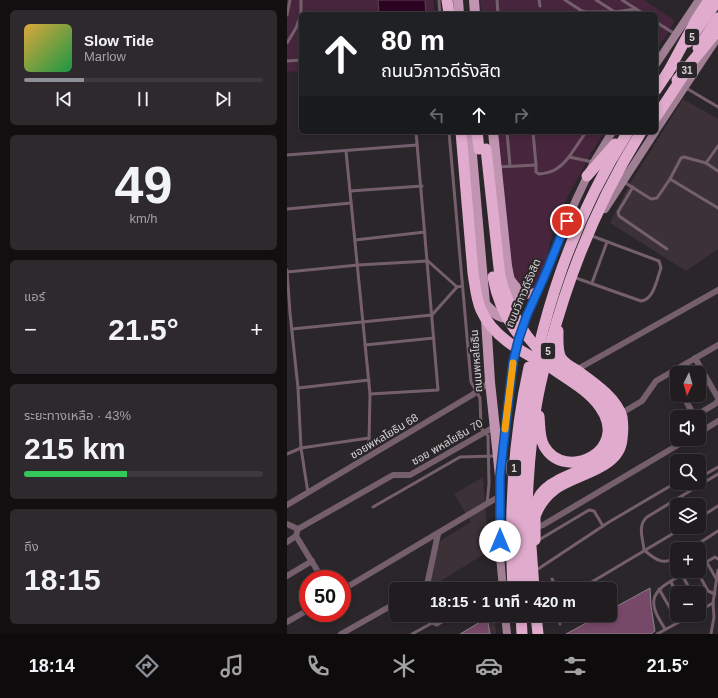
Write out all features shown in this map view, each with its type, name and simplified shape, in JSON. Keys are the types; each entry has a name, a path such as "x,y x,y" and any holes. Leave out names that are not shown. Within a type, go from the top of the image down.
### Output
{"highway":[{"path":"447,0 449,12"},
{"name":"5","path":"667,74 696,20 709,0"},
{"name":"31","path":"658,81 713,0"},
{"name":"5","path":"658,87 717,0"},
{"name":"5","path":"681,83 718,18"},
{"name":"31","path":"658,114 718,23"},
{"name":"5","path":"658,108 681,83 718,30"},
{"path":"461,134 473,274 481,310 494,329 507,342 550,367 586,392 600,406 608,425 607,442 603,448 591,458 579,462 567,462 561,460 553,456 544,446 541,440 539,416"},
{"path":"478,134 483,149 500,277 505,294 518,321 529,338 545,355 591,388 606,403 611,410 615,425 616,436 612,446 603,457 548,485 541,492 536,502 536,514"},
{"path":"485,134 483,149 492,276 496,293 501,308 517,333 528,347 550,367"},
{"name":"ถนนวิภาวดีรังสิต","path":"513,582 512,536 515,449 523,396 533,348 556,270 571,232 615,144 622,134"},
{"name":"5","path":"520,582 518,530 520,466 524,427 537,352 559,277 573,241 603,176 627,134"},
{"name":"5","path":"527,582 528,503 535,413 556,322 582,247 615,177 640,134"},
{"name":"31","path":"539,416 549,363 576,278 592,236 626,164 645,134"},
{"path":"587,176 615,144"},
{"path":"536,514 544,499 555,489 603,467 614,456 622,444 623,431 620,414 613,401 599,386 562,360 559,355 558,331"},
{"name":"1","path":"534,582 529,504 534,446 539,416"},
{"name":"1","path":"533,558 536,514"},
{"path":"515,622 516,634"},
{"path":"521,622 522,634"},
{"path":"528,622 529,634"},
{"path":"537,622 538,634"}],"main road":[{"path":"458,0 459,12"},
{"path":"474,0 475,12"},
{"name":"31","path":"658,61 699,0"},
{"name":"31","path":"658,125 681,83 718,37"},
{"name":"ถนนพหลโยธิน","path":"470,134 494,427 493,456 500,476 500,556 502,582"},
{"path":"485,304 502,318 511,317 514,314 515,308 510,280 493,134"},
{"name":"ถนนวิภาวดีรังสิต","path":"500,476 513,362 519,338 537,292 587,176 611,134"},
{"name":"31","path":"605,209 653,134"},
{"path":"510,280 523,292 533,294 537,292"},
{"path":"506,622 507,634"}],"street":[{"path":"576,370 718,290"},
{"path":"682,366 718,345"},
{"path":"687,402 692,412 698,414 715,404 718,400 695,358"},
{"path":"620,414 642,401 656,381 670,373"},
{"name":"ซอยพหลโยธิน 68","path":"287,506 477,392 490,382"},
{"path":"706,429 718,421"},
{"name":"ซอย พหลโยธิน 70","path":"298,529 393,475 411,475 494,427"},
{"path":"536,528 550,522 677,446"},
{"path":"351,585 500,496"},
{"path":"287,524 298,529 297,536 317,570"},
{"path":"428,582 438,534"},
{"path":"287,542 297,536"},
{"path":"287,576 312,561"},
{"path":"341,634 389,607"},
{"path":"287,622 299,615"}],"lane":[{"path":"287,15 290,0"},
{"path":"301,0 301,12"},
{"path":"439,0 440,12"},
{"path":"497,0 498,12"},
{"path":"539,0 540,6"},
{"path":"565,0 586,12"},
{"path":"597,0 616,12"},
{"path":"622,0 640,12"},
{"path":"622,12 635,9"},
{"path":"287,43 299,20"},
{"path":"658,23 676,35"},
{"path":"287,61 299,60"},
{"path":"681,83 718,107"},
{"path":"370,394 438,390 422,186 416,134"},
{"path":"449,134 471,382 480,398 481,428 488,436 493,456 487,504"},
{"path":"507,134 510,166"},
{"path":"533,134 536,172 539,174 547,174 555,171 569,157 585,134"},
{"path":"287,155 417,145"},
{"path":"706,163 718,146"},
{"path":"287,454 301,448 369,440 369,380 346,151"},
{"path":"569,157 594,162"},
{"path":"623,181 651,199 655,199 670,178 681,158 684,157 706,163 718,170"},
{"path":"496,167 536,165"},
{"path":"670,178 718,208"},
{"path":"350,191 422,186"},
{"path":"633,187 618,212 619,216 667,249"},
{"path":"287,209 351,203"},
{"path":"355,240 425,232"},
{"path":"576,278 644,300 648,299 651,295 661,268 659,261 592,236"},
{"path":"592,283 607,242"},
{"path":"308,493 301,448 298,388 292,329 288,313 287,271 358,265 428,262 457,287"},
{"path":"292,329 432,315 457,287 462,286"},
{"path":"365,344 434,338"},
{"path":"298,388 369,380"},
{"path":"373,507 461,457 493,456"},
{"path":"706,474 718,467"},
{"path":"670,560 663,562 655,559 645,550 641,525 643,521 658,510 718,474"},
{"path":"533,572 603,526 670,486"},
{"path":"706,514 718,506"},
{"path":"535,542 589,510 594,511 603,526"},
{"path":"700,542 718,531"},
{"path":"592,582 672,534"},
{"path":"717,580 706,561 715,557 718,559"},
{"path":"711,634 714,617 713,603 718,570"},
{"path":"665,629 653,605 655,596 659,589 677,578"},
{"path":"701,578 708,591 715,594"},
{"path":"671,582 673,586"},
{"path":"659,589 670,608"},
{"path":"706,607 713,603"},
{"path":"412,634 429,624 432,623 437,625 442,622"},
{"path":"657,634 678,622"}],"shaded area":[{"path":"287,0 433,0 434,12 299,12 299,71 287,72"},
{"path":"378,0 425,0 426,12 379,12"},
{"path":"480,0 644,0 675,21 658,48 658,12 482,12"},
{"path":"683,99 718,119 718,249 686,271 610,223 629,185"},
{"path":"494,134 603,134 565,202 550,242 545,275 531,293 518,289 510,276"},
{"path":"483,477 489,551 439,582 430,582 440,541 471,522 454,494"},
{"path":"481,622 495,622 496,634 460,634"}],"building":[{"path":"650,588 655,631 651,634 566,634 588,622 617,622 617,606"},
{"path":"480,622 488,622 490,634 460,634"}],"slow traffic":[{"path":"505,429 513,363"}],"route":[{"path":"500,541 500,476 513,362 527,315 567,221"}]}
